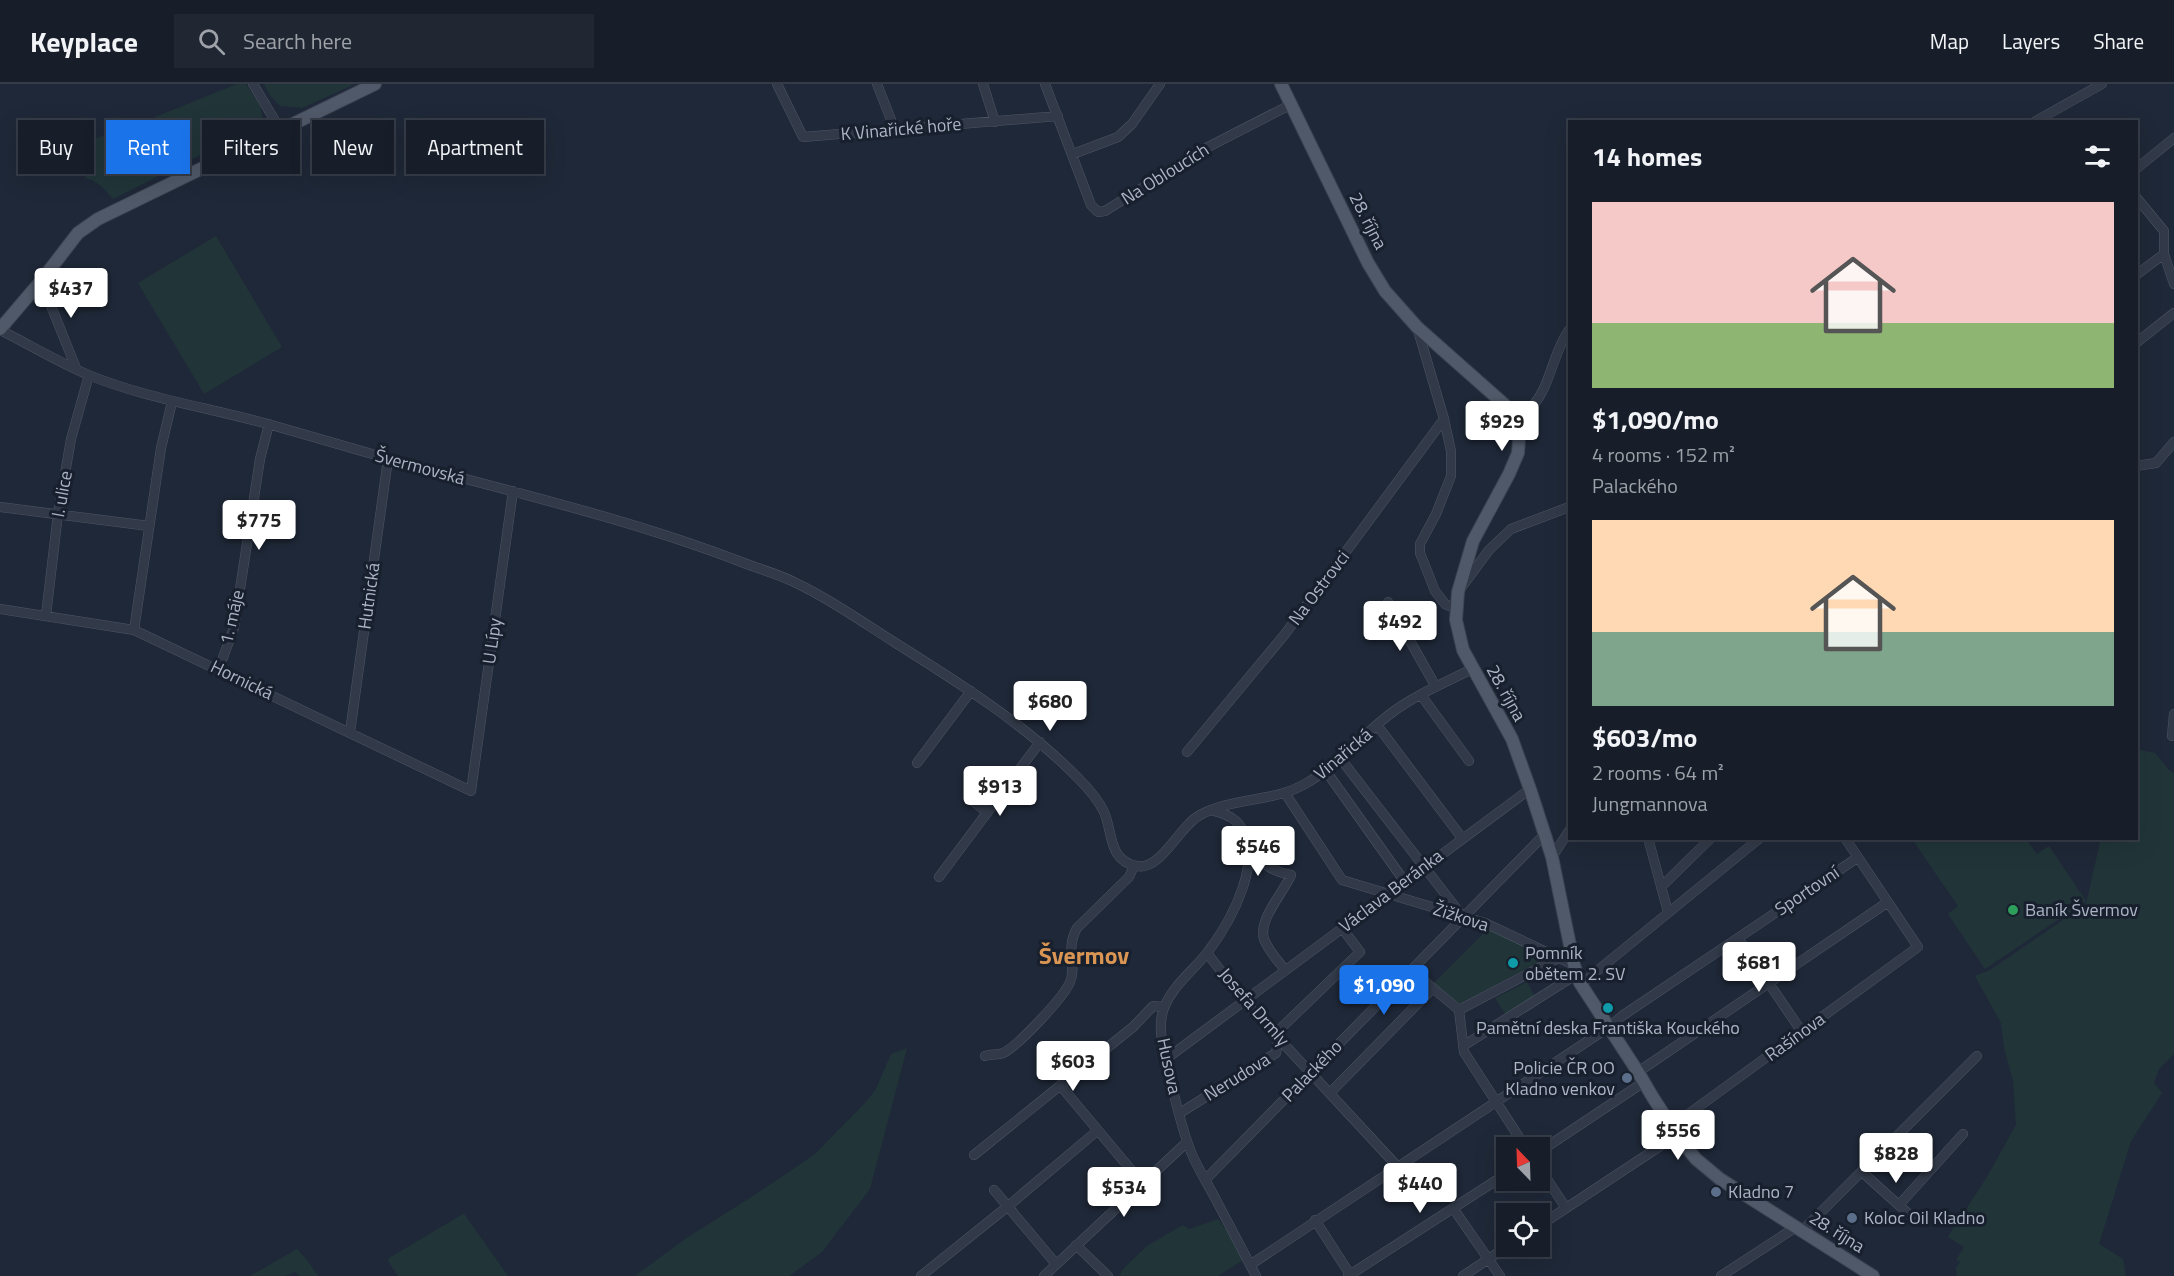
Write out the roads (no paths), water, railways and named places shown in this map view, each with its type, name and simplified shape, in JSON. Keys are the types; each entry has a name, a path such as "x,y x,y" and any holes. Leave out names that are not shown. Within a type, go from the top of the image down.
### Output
{"main road":[{"path":"299,120 375,84"},
{"name":"28. října","path":"1281,84 1368,263 1385,291 1417,327 1506,405 1515,418 1519,439 1518,453 1473,541 1458,592 1456,609 1458,630 1463,650 1472,669 1512,739 1530,789 1552,857 1577,974 1675,1131 1696,1159 1720,1179 1866,1275"},
{"path":"0,330 78,233 98,219 202,168"}],"street":[{"path":"254,84 275,120"},
{"name":"K Vinařické hoře","path":"777,84 802,137 1058,116"},
{"path":"877,84 895,130"},
{"path":"983,84 995,122"},
{"path":"1045,84 1073,154 1118,137 1132,124 1160,84"},
{"path":"2038,120 2102,84"},
{"name":"Na Obloucích","path":"1073,154 1091,205 1098,212 1105,211 1208,147 1290,105"},
{"path":"2138,167 2174,138"},
{"path":"2140,209 2164,231 2163,254 2174,284"},
{"path":"2164,231 2174,224"},
{"path":"2138,273 2163,254"},
{"path":"41,281 76,368"},
{"path":"2138,341 2174,313"},
{"path":"1417,327 1451,451 1451,476 1437,514 1426,531 1419,549 1435,591 1445,604 1456,609"},
{"name":"Švermovská","path":"0,330 89,375 172,402 269,424 388,459 652,529 700,546 793,582 840,608 970,691"},
{"path":"1515,418 1532,406 1538,397 1565,342"},
{"name":"I. ulice","path":"46,615 58,514 71,439 89,375"},
{"path":"134,630 161,448 172,402"},
{"name":"Na Ostrovci","path":"1187,752 1285,634 1444,419"},
{"name":"1. máje","path":"219,668 234,628 260,459 269,424"},
{"path":"2138,466 2156,463 2174,442"},
{"name":"Hutnická","path":"350,732 388,459"},
{"name":"U Lípy","path":"471,791 513,491"},
{"path":"0,507 149,526"},
{"path":"1458,592 1490,550 1511,529 1568,507"},
{"path":"1388,602 1436,687"},
{"name":"Hornická","path":"0,609 134,630 219,668 471,791"},
{"name":"Vinařická","path":"1134,866 1149,865 1157,859 1186,824 1196,816 1236,801 1285,793 1300,787 1326,771 1377,725 1402,706 1472,669"},
{"path":"917,764 970,691 1040,742 1080,780 1097,800 1107,819 1113,847 1125,861 1134,866 1129,876 1077,928 1072,937 1071,981 1060,997 1026,1034 1003,1053 985,1056"},
{"path":"1421,694 1469,761"},
{"path":"2172,736 2174,714"},
{"path":"1377,725 1462,838"},
{"path":"939,877 1040,742"},
{"path":"1340,758 1463,917"},
{"path":"1326,771 1405,882"},
{"name":"Václava Beránka","path":"1166,1059 1530,789"},
{"name":"Žižkova","path":"1285,793 1342,880 1485,923 1537,946 1558,958 1577,974"},
{"path":"969,798 986,812"},
{"path":"1211,810 1235,820 1258,859 1269,869 1291,875 1267,916 1263,932 1267,944 1285,970"},
{"path":"1552,857 1568,833"},
{"name":"Palackého","path":"1205,1180 1545,834"},
{"path":"1649,840 1668,912"},
{"path":"1661,887 1709,840"},
{"path":"1741,840 1747,848"},
{"path":"1463,1046 1577,974 1668,912 1757,840"},
{"path":"1550,1144 1769,983 1888,902 1846,840"},
{"path":"974,1155 1133,1027 1153,1006 1164,1007 1180,984 1207,953 1237,903 1248,864 1248,844"},
{"name":"Sportovní","path":"1250,1265 1315,1220 1497,1103 1857,858"},
{"name":"Rašínova","path":"1550,1219 1675,1131 1918,947 1888,902"},
{"name":"Nerudova","path":"1180,1113 1276,1053 1280,1029 1360,952 1342,928"},
{"path":"1738,938 1803,1032"},
{"name":"Josefa Drmly","path":"1207,953 1244,1001 1331,1092 1398,1167"},
{"path":"1459,1010 1558,958"},
{"path":"1411,970 1459,1010 1464,1052 1519,1137"},
{"path":"1331,1092 1433,988"},
{"name":"Husova","path":"1164,1007 1161,1031 1187,1142 1256,1276"},
{"path":"1721,1276 1799,1229 1862,1172 1977,1056"},
{"path":"1060,1084 1097,1131 1143,1183"},
{"path":"921,1276 1097,1131"},
{"path":"1899,1205 1963,1134"},
{"path":"1044,1276 1187,1142"},
{"path":"1862,1172 1912,1217"},
{"path":"1315,1220 1350,1276 1496,1180"},
{"path":"1550,1184 1566,1208"},
{"path":"994,1190 1056,1264"},
{"path":"1453,1208 1500,1276"},
{"path":"1077,1245 1108,1276"},
{"path":"1463,1276 1496,1254"}],"place":[{"name":"Baník Švermov","path":"2013,910"},
{"name":"Pomník obětem 2. SV","path":"1513,963"},
{"name":"Pamětní deska Františka Kouckého","path":"1608,1008"},
{"name":"Policie ČR OO Kladno venkov","path":"1627,1078"},
{"name":"Kladno 7","path":"1716,1192"},
{"name":"Koloc Oil Kladno","path":"1852,1218"}],"district":[{"name":"Švermov","path":"1084,956"}]}
